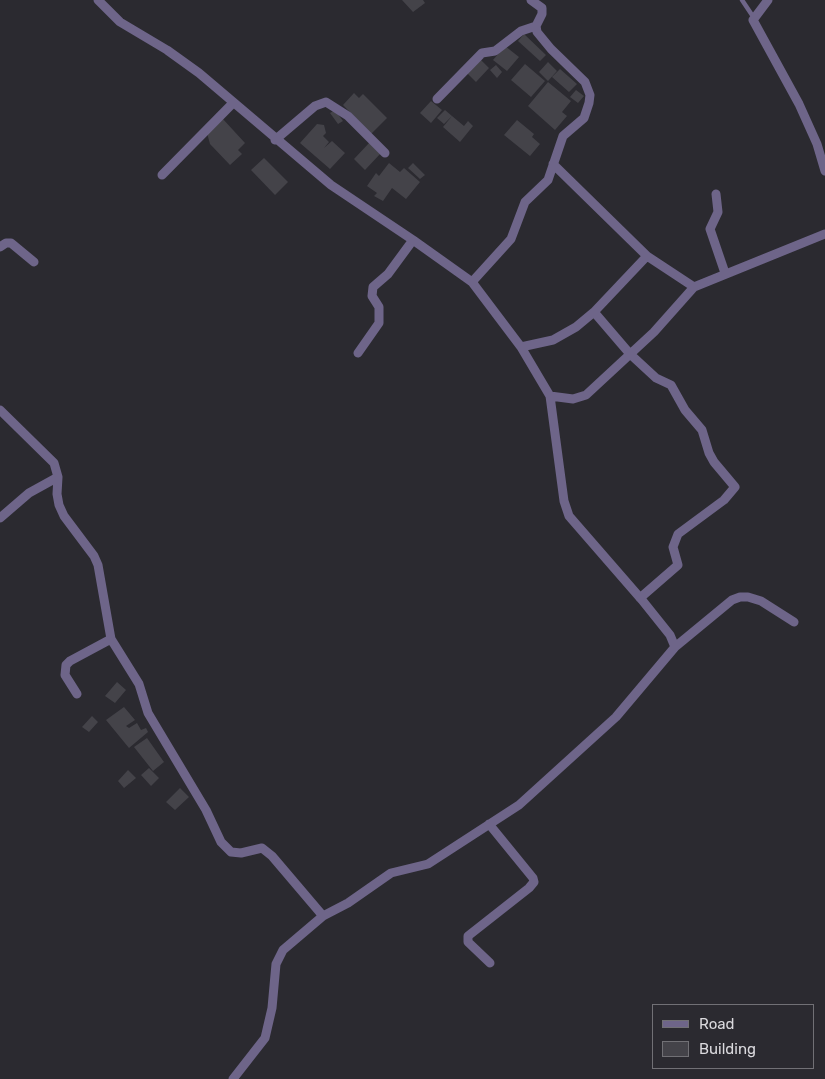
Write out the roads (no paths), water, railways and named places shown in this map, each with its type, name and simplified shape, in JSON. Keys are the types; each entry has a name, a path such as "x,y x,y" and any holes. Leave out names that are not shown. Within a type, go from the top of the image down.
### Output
{"street":[{"path":"98,0 128,27 191,66 232,104 331,185 472,282 521,347 550,396 564,501 569,516 670,635 675,647"},
{"path":"437,98 482,52 495,51 521,31 536,26 542,14 542,8 531,0"},
{"path":"768,0 763,10 754,18 754,23 807,120 825,171"},
{"path":"472,282 506,245 525,202 548,180 563,136 581,121 587,112 590,95 585,82 551,50 542,39 536,26"},
{"path":"275,140 314,106 326,102 348,116 385,154"},
{"path":"162,175 232,104"},
{"path":"553,164 647,256 694,287"},
{"path":"716,194 718,212 710,228 725,273"},
{"path":"550,396 573,399 586,396 670,316 694,287 825,234"},
{"path":"358,353 379,323 379,307 371,290 388,274 413,240"},
{"path":"0,247 10,243 34,262"},
{"path":"521,347 553,340 576,327 594,312 647,256"},
{"path":"594,312 630,354 656,378 671,385 685,410 702,430 709,453 714,462 735,487 724,500 678,534 673,547 678,565 640,598"},
{"path":"0,410 44,451 54,463 58,477 57,494 64,516 88,546 98,565 111,639 139,684 148,714 206,810 221,842 231,852 241,853 262,848 272,856 323,916"},
{"path":"0,518 29,493 58,477"},
{"path":"234,1079 265,1038 272,1008 276,964 280,954 323,916 348,903 394,871 428,864 490,824 533,793 616,717 675,647 732,600 748,596 761,601 794,622"},
{"path":"78,694 65,675 66,665 111,639"},
{"path":"490,824 534,878 529,888 468,936 468,942 490,963"}],"lane":[{"path":"742,0 754,18"}]}
